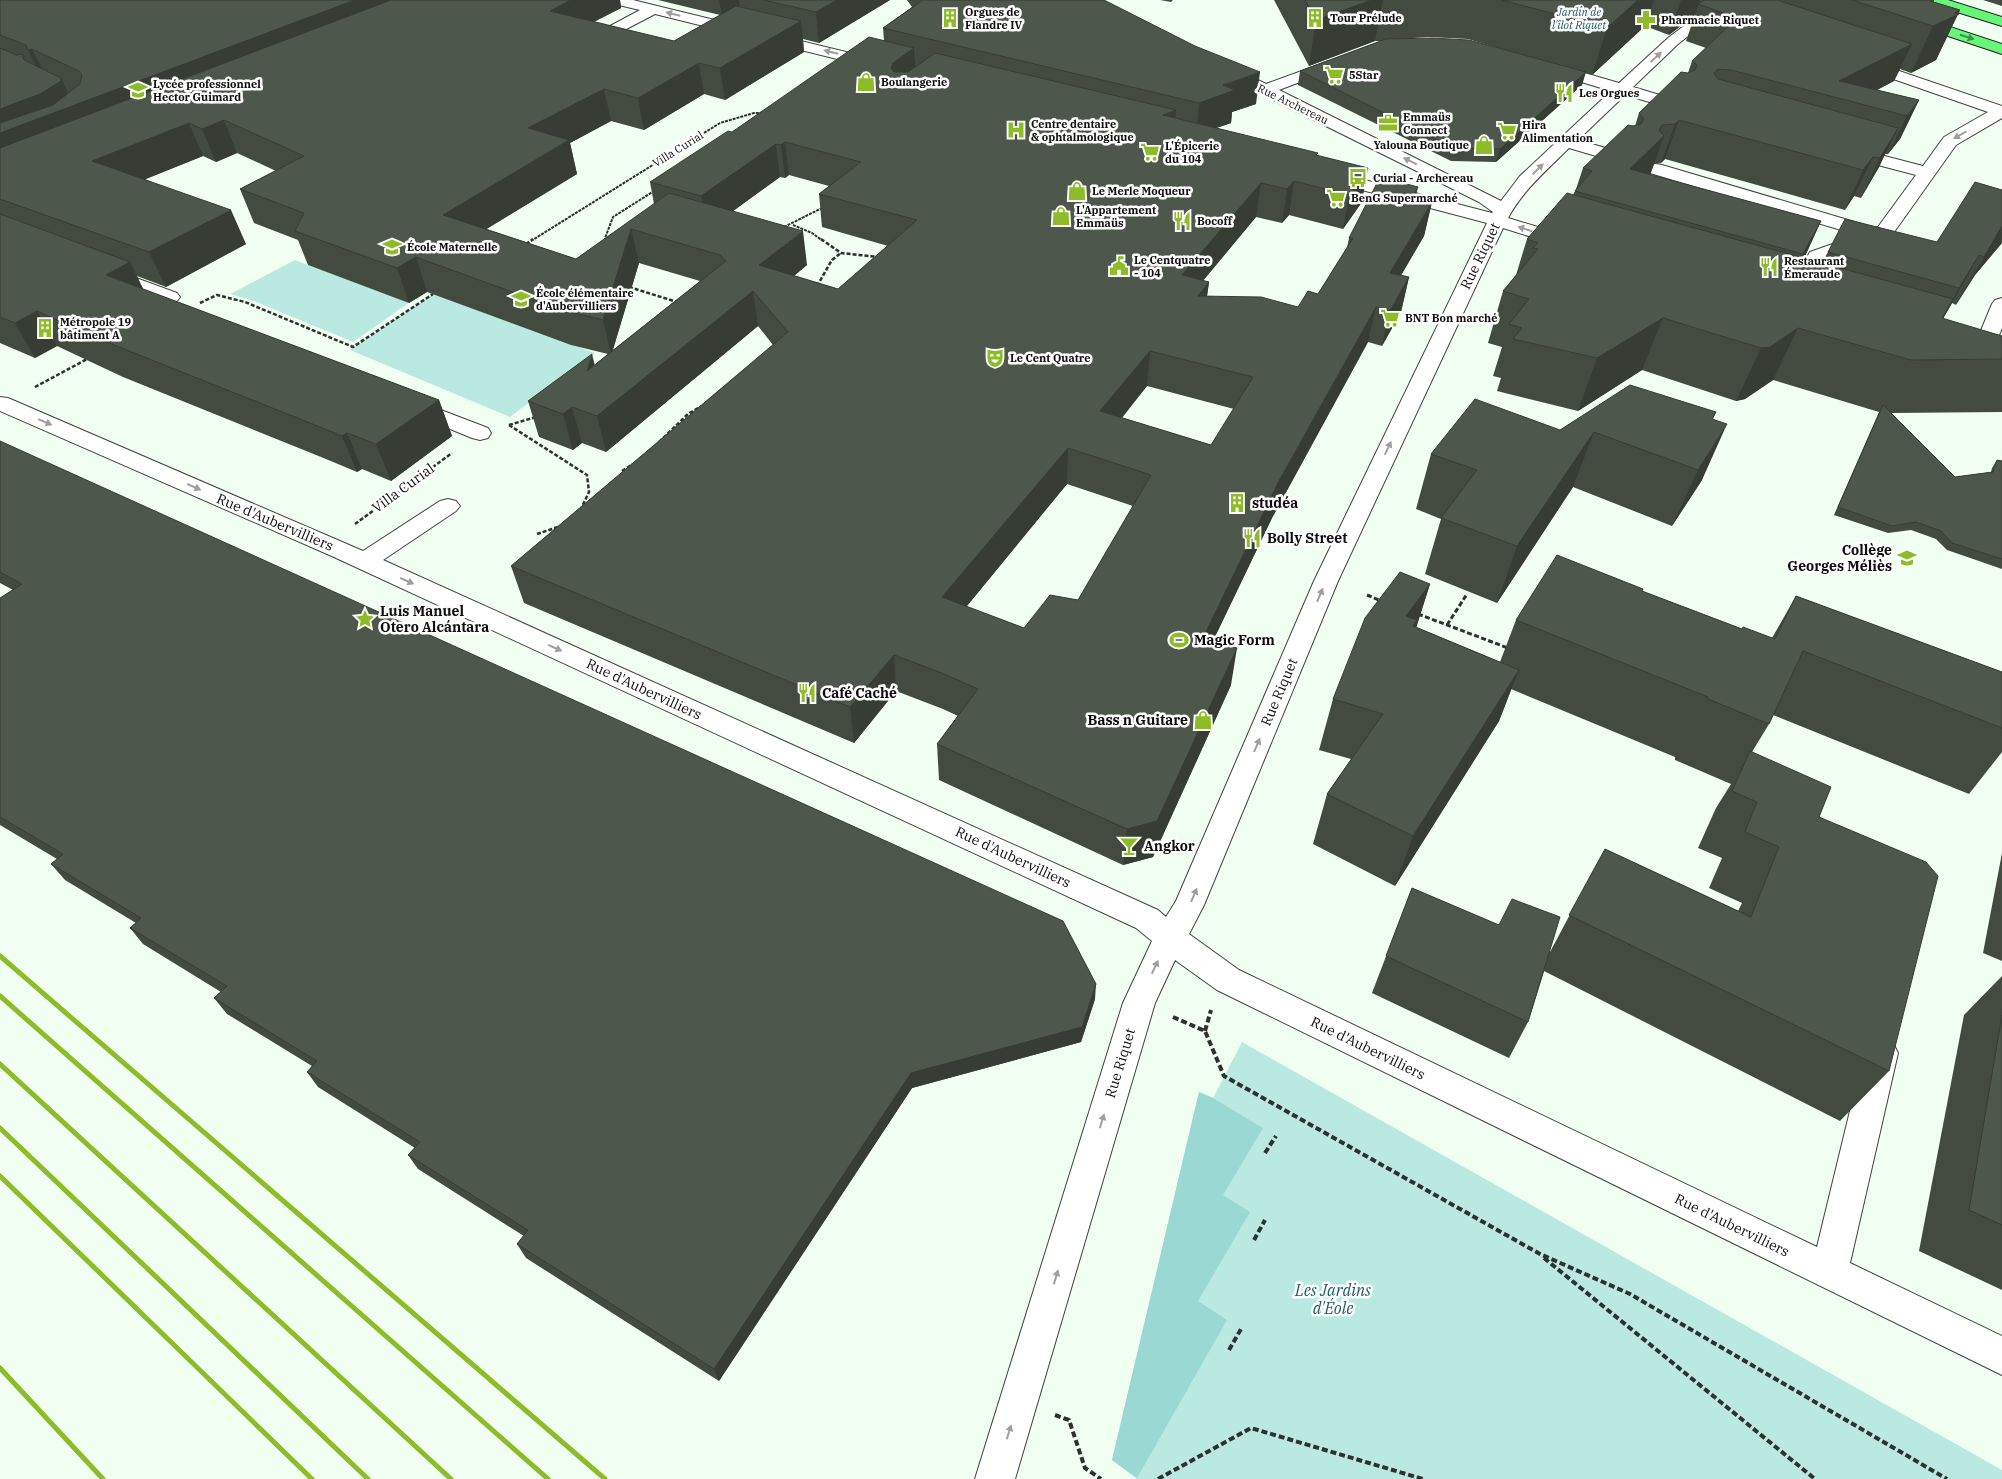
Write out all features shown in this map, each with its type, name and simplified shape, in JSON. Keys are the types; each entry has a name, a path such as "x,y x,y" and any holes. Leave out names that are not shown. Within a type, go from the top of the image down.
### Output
{"main road":[{"path":"1854,0 2002,49"},
{"path":"1932,0 2000,18"}],"street":[{"path":"615,0 895,68"},
{"name":"Rue Riquet","path":"995,1479 1136,1012 1156,964 1189,905 1326,581 1500,215 1526,180 1623,88 1705,11 1727,0"},
{"path":"625,50 602,44 604,34 653,9"},
{"path":"1705,11 1728,17"},
{"path":"719,25 739,14"},
{"path":"1846,58 2002,111"},
{"path":"1265,90 1346,60"},
{"name":"Rue Archereau","path":"1211,63 1485,198 1500,215"},
{"path":"1531,63 1674,104"},
{"path":"1795,305 1816,256 1884,230 1950,141 2002,111"},
{"path":"1566,142 1620,158"},
{"path":"1830,146 1927,173"},
{"path":"1656,168 1875,234"},
{"path":"1318,173 1500,215 1587,248"},
{"path":"90,266 170,297"},
{"path":"1980,359 2002,304"},
{"path":"398,397 421,410 480,433"},
{"name":"Rue d'Aubervilliers","path":"0,403 364,561 1147,919 1194,957 1228,980 2002,1356"},
{"path":"364,561 448,506"},
{"path":"1829,1272 1887,1025"}],"path":[{"name":"Villa Curial","path":"521,247 720,123 754,113 763,113"},
{"name":"Villa Curial","path":"601,249 613,218 657,188"},
{"path":"783,228 830,204"},
{"path":"792,224 812,233 841,253 880,257"},
{"path":"814,294 820,279 832,260 841,253"},
{"path":"626,286 633,290 685,304"},
{"path":"200,303 217,295 245,302 353,347 433,294"},
{"path":"33,388 90,358"},
{"path":"655,446 688,414 708,402"},
{"path":"544,412 536,417 508,425 587,475 589,492 582,508 575,514"},
{"name":"Villa Curial","path":"326,545 480,433"},
{"path":"622,471 636,462"},
{"path":"536,534 562,525"},
{"path":"1447,625 1467,594"},
{"path":"1367,595 1387,603"},
{"path":"1413,612 1511,649"},
{"path":"1204,1031 1212,1007"},
{"path":"1164,1013 1204,1031 1224,1076 1540,1254 1630,1294 1947,1479"},
{"path":"1265,1153 1276,1136"},
{"path":"1254,1240 1265,1220"},
{"path":"1540,1254 1815,1479"},
{"path":"1229,1350 1241,1329"},
{"path":"1048,1412 1069,1420 1085,1468 1101,1479"},
{"path":"1158,1479 1251,1428 1423,1479"}],"green space":[{"path":"295,260 410,302 353,342 254,301 230,294"},
{"path":"433,294 595,353 510,417 350,350"},
{"name":"Les Jardins d'Éole","path":"1242,1042 2002,1470 2002,1479 1137,1479 1112,1460 1199,1092 1213,1098"}],"shaded area":[{"path":"1199,1092 1213,1098 1263,1128 1223,1195 1250,1212 1198,1301 1227,1320 1137,1478 1112,1460"}],"building":[{"path":"0,0 355,0 0,133 0,123 53,105 80,84 82,75 79,71 32,49 28,50 26,45 0,35"},
{"path":"391,0 571,0 550,11 674,41 736,6 801,21 720,68 699,63 638,98 604,89 528,128 569,140 443,215 576,259 669,193 803,231 759,265 838,289 917,220 819,194 861,162 785,142 781,145 776,144 701,196 650,182 728,131 732,132 869,37 914,48 893,63 891,68 894,72 908,72 935,53 1176,110 1163,115 1318,153 1316,155 1368,168 1349,195 1294,181 1287,189 1261,183 1182,275 1209,282 1198,296 1261,297 1298,307 1308,291 1318,294 1353,238 1349,238 1380,177 1418,187 1412,198 1432,202 1390,273 1409,277 1390,311 1376,307 1279,481 1203,638 1237,648 1157,821 1127,829 937,744 978,689 942,673 894,655 850,707 511,566 788,332 753,291 597,416 572,407 563,414 528,401 592,354 587,371 726,261 720,255 631,229 603,320 562,310 416,257 397,268 295,231 304,213 240,189 304,156 224,120 202,129 189,123 92,161 231,210 149,252 0,199 0,148","holes":["1150,351 1253,377 1211,445 1100,411","1068,448 1151,475 1078,600 1050,595 1024,628 942,597"]},
{"path":"763,0 837,0 816,12"},
{"path":"923,0 1104,0 1195,46 1260,72 1223,85 1235,90 1199,103 883,28"},
{"path":"1305,0 1372,0 1316,20"},
{"path":"1502,0 1638,0 1607,28"},
{"path":"1704,0 1777,0 1912,44 1839,81 1919,100 1907,116 1731,70 1718,69 1714,73 1718,79 1898,128 1880,158 1873,157 1863,170 1679,120 1675,124 1662,125 1659,130 1664,136 1630,169 1821,221 1803,254 1575,191 1592,171 1583,168 1628,125 1641,124 1644,119 1639,113 1681,72 1688,73 1695,70 1697,65 1692,61 1737,18 1698,4"},
{"path":"1852,0 1932,0 1930,1 1960,10 1955,13 1959,14 1933,26"},
{"path":"1432,38 1469,40 1586,72 1500,149 1454,148 1300,71 1386,39"},
{"path":"0,48 17,55 22,54 24,60 61,78 61,81 40,94 0,109"},
{"path":"1975,182 2002,190 2002,226 1984,257 1979,255 1959,288 1828,252 1845,219 1937,242"},
{"path":"1567,193 1953,299 1942,318 2002,336 2002,359 1911,360 1798,328 1770,347 1761,348 1663,318 1597,358 1513,339 1522,328 1509,324 1529,299 1503,291 1538,249 1533,248 1538,243 1527,239"},
{"path":"0,214 130,262 106,275 439,400 376,444 347,433 342,436 104,341 37,311 15,323 0,317"},
{"path":"1630,385 1716,412 1712,419 1727,424 1698,470 1594,432 1517,546 1441,518 1477,470 1431,454 1475,399 1560,430"},
{"name":"Collège Georges Méliès","path":"1883,405 1955,477 1993,472 1997,460 2002,461 2002,559 1952,543 1941,531 1916,522 1892,526 1838,507"},
{"path":"0,441 1063,921 1096,984 1082,1027 911,1073 714,1369 517,1244 528,1230 408,1155 420,1142 307,1072 317,1061 214,998 227,986 130,928 141,918 51,864 63,854 0,817 0,598 22,584 0,572"},
{"path":"1557,555 1643,589 1642,591 1742,629 1743,627 1775,639 1796,596 2002,672 2002,728 1803,651 1769,724 1708,699 1708,697 1516,620"},
{"path":"1400,572 1430,584 1406,616 1417,620 1413,626 1519,670 1413,836 1327,794 1383,714 1333,699 1365,618"},
{"path":"1750,751 1831,787 1819,817 1926,862 1938,876 1889,1071 1569,915 1605,849 1751,917 1779,847 1745,832 1757,802 1732,791"},
{"path":"1412,888 1499,925 1512,899 1560,917 1528,1022 1386,956"},
{"path":"2002,1015 2002,1225 1969,1210"}],"railway":[{"path":"0,956 605,1479"},
{"path":"0,996 548,1479"},
{"path":"0,1064 451,1479"},
{"path":"0,1128 368,1479"},
{"path":"0,1176 312,1479"},
{"path":"0,1368 103,1479"}],"place":[{"name":"Orgues de Flandre IV","path":"950,18"},
{"name":"Tour Prélude","path":"1315,18"},
{"name":"Pharmacie Riquet","path":"1646,20"},
{"name":"5Star","path":"1334,75"},
{"name":"Boulangerie","path":"866,82"},
{"name":"Lycée professionnel Hector Guimard","path":"138,90"},
{"name":"Les Orgues","path":"1564,93"},
{"name":"Emmaüs Connect","path":"1388,123"},
{"name":"Centre dentaire & ophtalmologique","path":"1016,130"},
{"name":"Hira Alimentation","path":"1507,131"},
{"name":"Yalouna Boutique","path":"1484,145"},
{"name":"L'Épicerie du 104","path":"1150,152"},
{"name":"Curial - Archereau","path":"1358,178"},
{"name":"Le Merle Moqueur","path":"1077,191"},
{"name":"BenG Supermarché","path":"1336,198"},
{"name":"L'Appartement Emmaüs","path":"1061,216"},
{"name":"Bocoff","path":"1182,221"},
{"name":"École Maternelle","path":"392,247"},
{"name":"Le Centquatre - 104","path":"1119,266"},
{"name":"Restaurant Émeraude","path":"1769,267"},
{"name":"École élémentaire d'Aubervilliers","path":"521,299"},
{"name":"BNT Bon marché","path":"1390,318"},
{"name":"Métropole 19 bâtiment A","path":"45,328"},
{"name":"Le Cent Quatre","path":"995,358"},
{"name":"studéa","path":"1237,503"},
{"name":"Bolly Street","path":"1252,538"},
{"name":"Collège Georges Méliès","path":"1907,558"},
{"name":"Luis Manuel Otero Alcántara","path":"365,619"},
{"name":"Magic Form","path":"1179,640"},
{"name":"Café Caché","path":"807,693"},
{"name":"Bass n Guitare","path":"1203,720"},
{"name":"Angkor","path":"1129,846"}],"park label":[{"name":"Jardin de l'îlot Riquet","path":"1579,18"}]}
